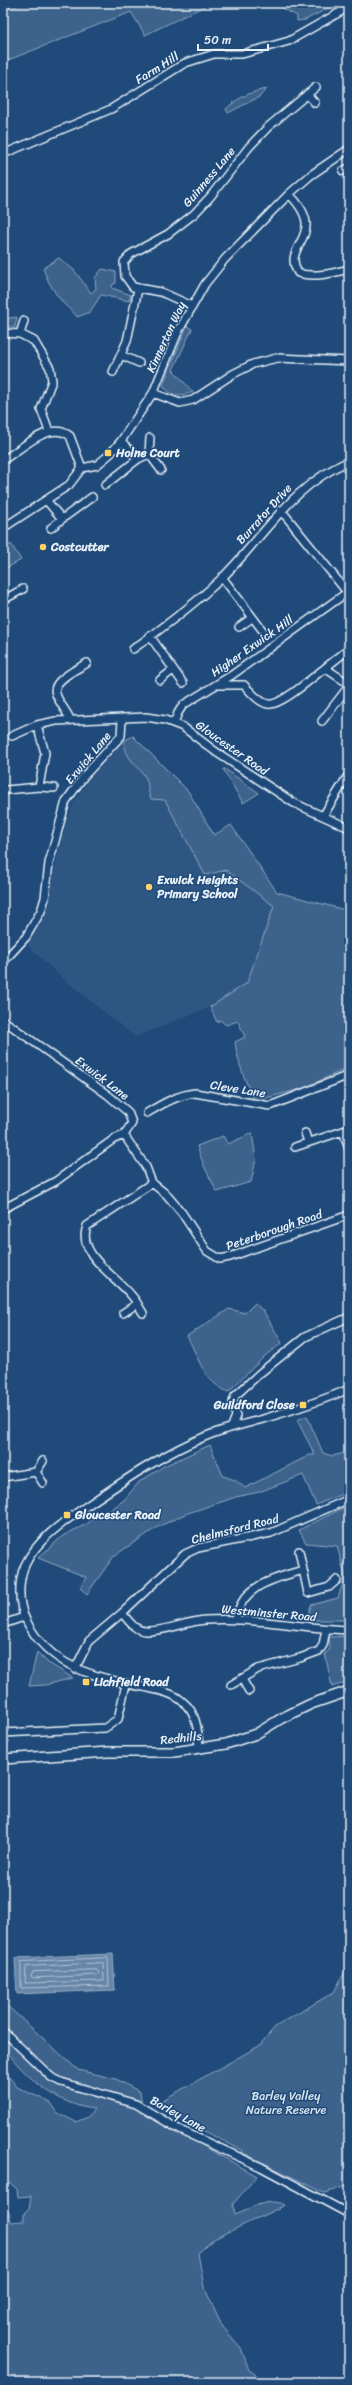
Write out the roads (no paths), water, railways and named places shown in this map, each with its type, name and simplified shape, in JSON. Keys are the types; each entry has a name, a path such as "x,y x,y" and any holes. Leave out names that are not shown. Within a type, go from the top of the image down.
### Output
{"street":[{"name":"Farm Hill","path":"3,154 111,108 185,63 214,54 242,54 289,41 349,7"},
{"name":"Guinness Lane","path":"135,288 128,284 123,270 127,258 159,240 194,214 210,197 249,147 316,87"},
{"path":"307,94 314,103"},
{"name":"Kinnerton Way","path":"82,468 98,465 121,441 153,393 165,359 192,306 225,259 289,194 311,175 349,150"},
{"path":"289,194 299,204 307,221 307,227 294,258 295,268 298,273 308,275 326,274 349,269"},
{"path":"113,372 121,354 135,288 161,292 192,306"},
{"path":"20,334 24,321"},
{"path":"4,333 20,334 34,341 52,372 51,384 41,409 49,431"},
{"path":"121,354 139,363"},
{"path":"153,393 180,403 193,400 246,367 277,358 349,361"},
{"path":"3,460 49,431 58,430 70,436 82,468 69,485 3,528"},
{"path":"150,438 149,454 161,470"},
{"path":"121,441 138,459"},
{"path":"105,485 138,459 149,454"},
{"name":"Burrator Drive","path":"133,649 222,577 281,510 305,486 349,460"},
{"path":"51,528 92,497"},
{"path":"46,500 62,520"},
{"path":"281,510 348,591"},
{"path":"222,577 263,631"},
{"path":"4,598 23,589"},
{"name":"Higher Exwick Hill","path":"174,723 178,712 183,705 216,685 348,591"},
{"path":"239,627 252,618"},
{"path":"150,636 183,683"},
{"path":"216,685 244,685 260,701 268,705 278,703 349,648"},
{"path":"70,720 55,693 55,687 59,681 87,663"},
{"path":"322,721 349,685 325,668"},
{"path":"160,680 173,670"},
{"name":"Gloucester Road","path":"12,736 38,725 70,720 146,717 174,723 289,800 349,828"},
{"name":"Exwick Lane","path":"3,962 26,937 41,911 45,898 49,863 66,801 84,776 121,736 122,719"},
{"path":"38,725 45,753 39,788"},
{"path":"324,816 349,774"},
{"path":"6,790 54,788"},
{"name":"Exwick Lane","path":"3,1020 108,1095 128,1112 132,1123 124,1135"},
{"name":"Cleve Lane","path":"147,1113 165,1102 185,1094 195,1093 270,1106 349,1075"},
{"path":"295,1147 346,1130 349,1149"},
{"path":"305,1134 308,1142"},
{"path":"3,1209 56,1181 114,1139 124,1135"},
{"name":"Peterborough Road","path":"124,1135 146,1167 152,1183 166,1194 182,1213 207,1251 220,1259 349,1215"},
{"path":"142,1313 131,1295 103,1270 87,1242 84,1233 87,1226 152,1183"},
{"path":"123,1313 137,1304"},
{"path":"232,1426 236,1416 233,1402 235,1396 255,1377 280,1355 305,1337 349,1316"},
{"path":"199,1748 193,1713 182,1700 164,1692 92,1676 75,1669 52,1654 40,1642 24,1617 20,1597 25,1566 32,1553 73,1515 120,1483 168,1455 208,1435 232,1426 303,1406 349,1389"},
{"path":"3,1478 36,1472 43,1461"},
{"path":"36,1472 43,1483"},
{"name":"Chelmsford Road","path":"75,1669 89,1641 122,1614 185,1554 198,1548 271,1533 349,1498"},
{"path":"299,1551 308,1593 329,1587 337,1580"},
{"path":"236,1620 240,1604 252,1590 303,1570"},
{"name":"Westminster Road","path":"122,1614 137,1628 147,1631 188,1621 236,1620 349,1630"},
{"path":"3,1624 24,1617"},
{"path":"231,1685 258,1669 300,1658 319,1651 323,1645 326,1629"},
{"path":"242,1679 249,1691"},
{"path":"3,1733 105,1728 118,1719 126,1684"},
{"name":"Redhills","path":"3,1759 108,1752 174,1752 226,1744 242,1740 296,1711 349,1691"},
{"name":"Barley Lane","path":"3,2031 52,2077 61,2082 136,2104 180,2130 261,2166 349,2214"}],"water":[{"path":"113,1954 115,1990 17,1994 15,1958"}],"place":[{"name":"Holne Court","path":"108,453"},
{"name":"Costcutter","path":"43,547"},
{"name":"Exwick Heights Primary School","path":"149,887"},
{"name":"Guildford Close","path":"303,1405"},
{"name":"Gloucester Road","path":"67,1515"},
{"name":"Lichfield Road","path":"86,1682"}],"park label":[{"name":"Barley Valley Nature Reserve","path":"286,2103"}]}
